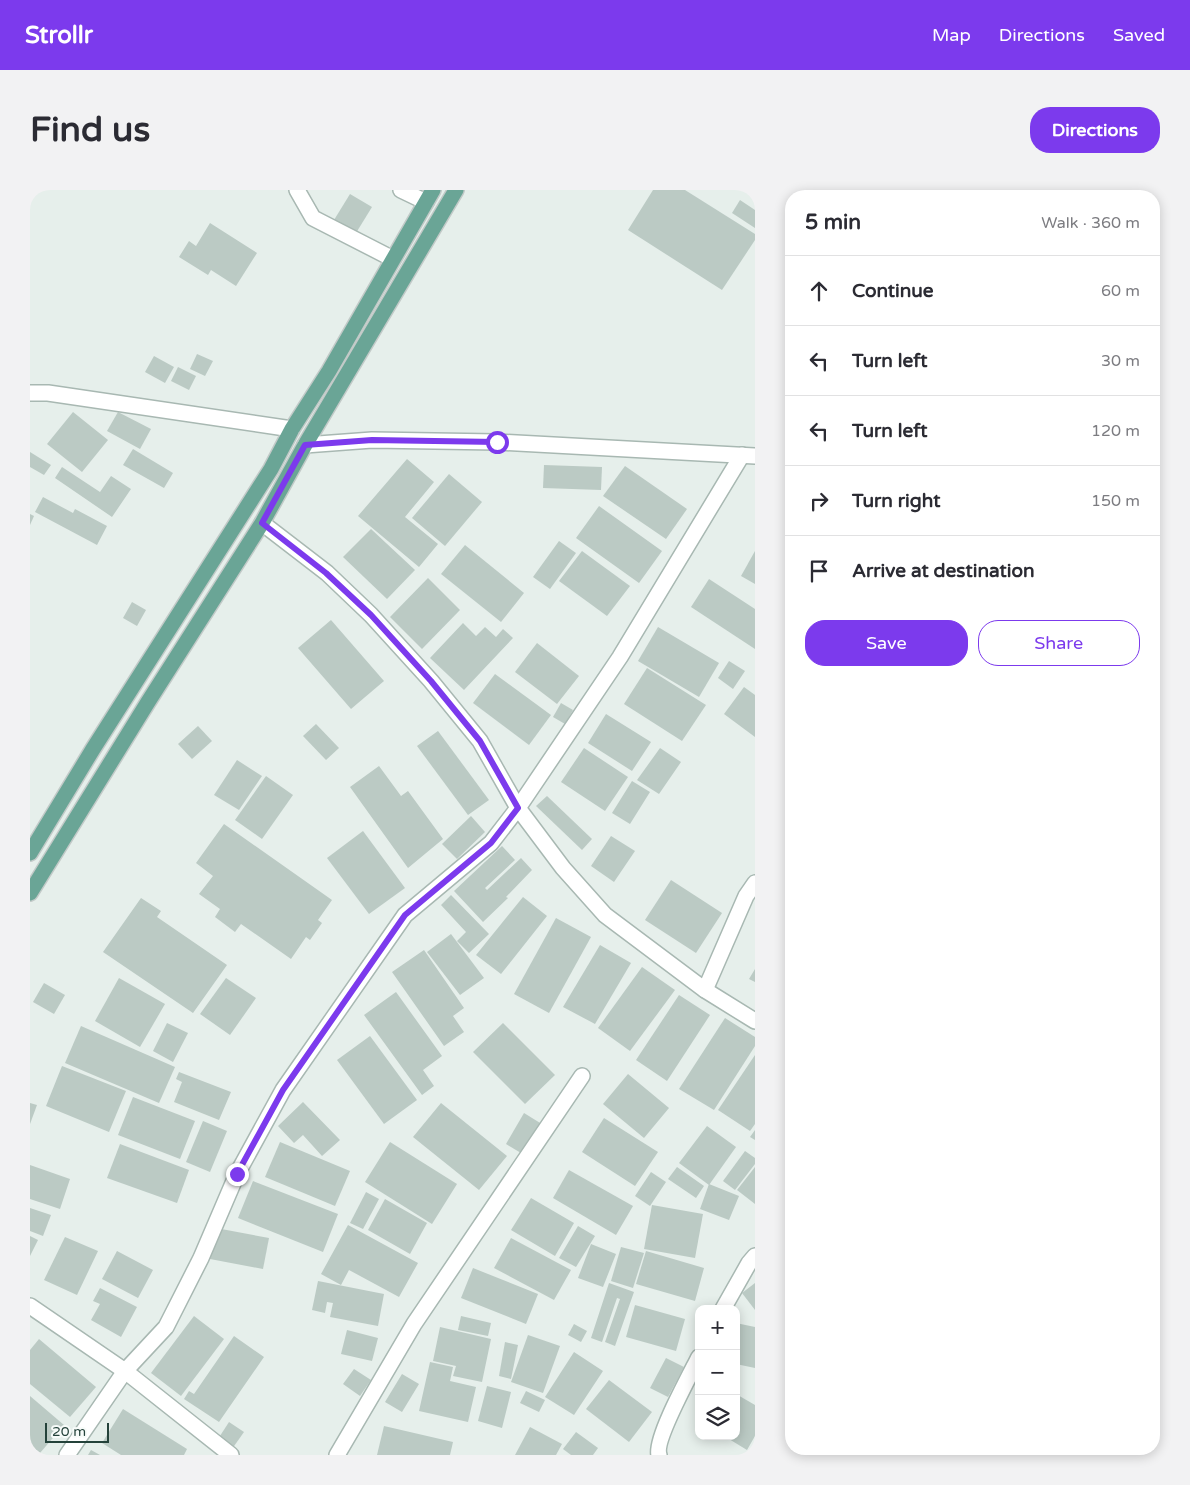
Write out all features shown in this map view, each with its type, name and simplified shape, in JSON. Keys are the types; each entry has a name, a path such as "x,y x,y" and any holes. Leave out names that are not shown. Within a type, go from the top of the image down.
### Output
{"main road":[{"path":"30,893 262,523 305,445 456,190"},
{"path":"30,853 93,749 271,469 292,429 329,371 430,196"}],"street":[{"path":"298,190 313,218 393,259"},
{"path":"401,190 430,196"},
{"path":"30,393 48,393 292,429"},
{"path":"66,1455 125,1371 166,1327 201,1258 237,1174 283,1090 405,915 491,843 518,808 620,657 748,455 487,442 372,440 305,445"},
{"path":"262,523 326,573 371,615 431,681 480,741 518,808 563,868 605,914 706,990 755,1021"},
{"path":"706,990 746,896 755,883"},
{"path":"337,1455 414,1324 582,1076"},
{"path":"725,1305 749,1262 755,1256"},
{"path":"30,1306 125,1371 231,1455"},
{"path":"659,1455 657,1450 664,1430 695,1365"}],"building":[{"path":"653,190 685,190 755,234 755,240 722,290 628,230"},
{"path":"350,194 372,207 356,233 334,220"},
{"path":"740,200 755,210 755,228 732,213"},
{"path":"210,223 257,253 236,286 211,270 208,275 179,257 189,241 196,246"},
{"path":"197,354 213,361 205,376 190,369"},
{"path":"154,356 174,367 165,383 145,372"},
{"path":"178,367 196,376 189,390 171,381"},
{"path":"73,412 108,440 82,472 47,444"},
{"path":"118,412 151,429 140,449 107,431"},
{"path":"133,449 173,473 164,488 123,465"},
{"path":"30,452 51,465 44,475 30,467"},
{"path":"407,459 434,482 405,517 438,544 419,567 358,516"},
{"path":"544,465 602,467 601,490 543,488"},
{"path":"625,466 687,509 666,539 603,496"},
{"path":"62,467 100,492 111,476 131,489 112,517 55,478"},
{"path":"449,474 482,502 445,546 412,518"},
{"path":"43,497 73,513 75,509 107,526 97,545 35,512"},
{"path":"599,506 662,551 639,583 576,538"},
{"path":"30,514 34,516 30,525"},
{"path":"371,529 415,570 387,599 343,557"},
{"path":"559,541 576,553 550,589 533,577"},
{"path":"465,545 524,593 501,622 441,574"},
{"path":"582,551 630,586 607,616 559,581"},
{"path":"755,551 755,584 741,576"},
{"path":"428,578 460,610 422,649 390,617"},
{"path":"709,579 755,609 755,649 691,607"},
{"path":"132,602 146,610 137,626 123,618"},
{"path":"331,620 384,681 351,709 298,648"},
{"path":"463,623 476,636 485,627 496,637 503,629 513,638 464,690 430,658"},
{"path":"658,627 719,663 699,697 638,661"},
{"path":"537,643 579,676 557,704 515,672"},
{"path":"729,661 745,671 733,689 718,678"},
{"path":"647,668 706,705 682,741 624,704"},
{"path":"495,674 551,715 529,745 473,703"},
{"path":"744,687 755,695 755,737 724,714"},
{"path":"561,703 573,710 565,724 553,717"},
{"path":"606,714 651,742 632,771 588,743"},
{"path":"316,724 339,748 326,760 303,736"},
{"path":"198,726 212,741 192,759 178,744"},
{"path":"438,731 489,800 468,815 417,746"},
{"path":"584,748 628,777 605,811 561,782"},
{"path":"660,748 681,762 659,794 637,780"},
{"path":"237,760 262,776 239,810 214,795"},
{"path":"379,766 401,796 408,791 443,839 408,868 350,787"},
{"path":"266,776 293,795 262,839 235,820"},
{"path":"632,781 650,792 630,824 612,813"},
{"path":"547,796 592,839 582,850 536,806"},
{"path":"471,816 485,832 457,859 442,844"},
{"path":"224,824 332,900 318,920 322,923 310,940 306,937 291,959 241,924 235,932 215,917 220,909 199,894 213,876 196,863"},
{"path":"363,831 405,888 369,914 327,858"},
{"path":"611,836 635,851 614,882 591,866"},
{"path":"502,846 515,860 485,888 487,890 521,858 532,870 506,897 508,898 483,922 454,891"},
{"path":"671,880 722,913 696,953 645,920"},
{"path":"451,895 489,934 469,953 457,941 466,932 441,905"},
{"path":"523,897 547,916 501,974 476,955"},
{"path":"141,898 161,911 157,917 227,965 193,1013 103,952"},
{"path":"556,918 591,937 549,1013 514,994"},
{"path":"451,934 484,978 460,995 427,952"},
{"path":"600,945 631,963 595,1024 563,1007"},
{"path":"424,950 464,1008 453,1016 464,1032 444,1046 392,972"},
{"path":"642,967 675,990 630,1051 598,1028"},
{"path":"755,969 755,982 749,979"},
{"path":"119,978 165,1004 140,1047 95,1021"},
{"path":"226,978 256,998 230,1035 200,1014"},
{"path":"44,983 65,995 54,1014 33,1002"},
{"path":"396,992 442,1056 423,1070 434,1086 422,1095 364,1015"},
{"path":"679,995 710,1015 667,1081 636,1060"},
{"path":"725,1018 755,1037 755,1046 714,1110 679,1089"},
{"path":"167,1023 188,1033 173,1062 153,1051"},
{"path":"503,1023 555,1075 525,1104 473,1052"},
{"path":"81,1026 175,1067 159,1103 65,1063"},
{"path":"370,1036 417,1100 384,1124 337,1060"},
{"path":"755,1055 755,1124 750,1131 718,1110"},
{"path":"62,1066 126,1091 109,1132 46,1106"},
{"path":"179,1072 231,1092 219,1120 174,1102 182,1082 176,1079"},
{"path":"628,1074 669,1108 644,1138 603,1104"},
{"path":"133,1097 195,1121 180,1159 118,1135"},
{"path":"303,1102 340,1140 322,1156 303,1135 294,1143 278,1126"},
{"path":"30,1103 37,1105 30,1124"},
{"path":"441,1103 507,1156 479,1190 413,1137"},
{"path":"524,1113 545,1126 526,1156 506,1144"},
{"path":"604,1118 658,1152 635,1186 582,1152"},
{"path":"203,1121 227,1131 210,1172 186,1162"},
{"path":"707,1126 736,1147 709,1185 679,1163"},
{"path":"755,1130 755,1140 750,1137"},
{"path":"280,1142 350,1171 335,1206 265,1177"},
{"path":"390,1142 457,1184 432,1224 365,1182"},
{"path":"120,1144 189,1170 177,1203 107,1178"},
{"path":"745,1151 755,1158 755,1164 735,1190 723,1181"},
{"path":"30,1165 70,1179 60,1209 30,1199"},
{"path":"677,1167 704,1186 696,1198 668,1179"},
{"path":"755,1167 755,1204 737,1190"},
{"path":"569,1170 633,1206 616,1235 553,1198"},
{"path":"651,1172 666,1182 650,1206 635,1196"},
{"path":"253,1181 338,1214 323,1252 238,1218"},
{"path":"709,1184 739,1196 729,1220 700,1209"},
{"path":"366,1192 379,1199 363,1229 350,1223"},
{"path":"531,1198 574,1223 555,1256 511,1230"},
{"path":"385,1199 427,1223 410,1254 368,1230"},
{"path":"652,1205 703,1214 695,1258 644,1249"},
{"path":"30,1208 51,1215 43,1236 30,1231"},
{"path":"348,1225 418,1263 399,1297 349,1270 341,1285 321,1274"},
{"path":"578,1226 595,1236 576,1267 559,1258"},
{"path":"216,1228 269,1238 263,1269 210,1259"},
{"path":"30,1236 38,1240 30,1256"},
{"path":"65,1237 98,1251 77,1295 44,1280"},
{"path":"511,1238 571,1270 554,1300 494,1268"},
{"path":"591,1244 616,1254 603,1287 578,1278"},
{"path":"621,1247 644,1253 633,1288 611,1281"},
{"path":"117,1251 153,1270 138,1298 102,1279"},
{"path":"646,1251 704,1268 695,1301 636,1284"},
{"path":"473,1268 538,1294 526,1324 461,1298"},
{"path":"318,1281 384,1294 378,1326 330,1317 333,1303 327,1302 325,1313 312,1310"},
{"path":"609,1283 634,1292 615,1346 605,1342 620,1299 617,1298 602,1342 591,1338"},
{"path":"755,1283 755,1310 742,1293"},
{"path":"100,1288 137,1307 121,1337 91,1320 100,1304 93,1301"},
{"path":"635,1305 685,1319 676,1351 626,1337"},
{"path":"194,1316 224,1339 181,1396 151,1373"},
{"path":"461,1316 491,1323 488,1336 458,1330"},
{"path":"574,1324 587,1331 581,1342 568,1335"},
{"path":"740,1324 755,1327 755,1368 740,1365"},
{"path":"440,1327 491,1339 482,1382 453,1376 456,1366 433,1361"},
{"path":"347,1330 378,1338 372,1361 341,1354"},
{"path":"528,1335 560,1346 543,1393 511,1382"},
{"path":"234,1336 264,1357 219,1422 184,1399 189,1391 194,1394"},
{"path":"39,1339 96,1387 70,1417 30,1384 30,1350"},
{"path":"505,1342 518,1345 511,1379 499,1376"},
{"path":"574,1352 603,1371 574,1415 545,1397"},
{"path":"666,1358 684,1367 668,1397 650,1388"},
{"path":"430,1362 453,1367 450,1381 476,1387 468,1422 419,1411"},
{"path":"354,1369 371,1380 360,1396 343,1384"},
{"path":"402,1374 419,1384 402,1412 385,1402"},
{"path":"609,1380 652,1412 629,1442 586,1409"},
{"path":"487,1386 511,1392 502,1428 478,1421"},
{"path":"526,1391 545,1400 539,1412 520,1403"},
{"path":"30,1396 64,1425 40,1453 30,1445"},
{"path":"740,1396 755,1405 755,1436 747,1450 731,1440 740,1440"},
{"path":"123,1409 187,1449 184,1455 121,1455 102,1443"},
{"path":"229,1422 244,1432 232,1449 218,1439"},
{"path":"384,1426 453,1442 450,1455 377,1455"},
{"path":"530,1427 562,1444 556,1455 515,1455"},
{"path":"576,1432 598,1448 593,1455 571,1455 563,1449"},
{"path":"91,1450 100,1455 88,1455"}],"route":[{"path":"237,1174 283,1090 405,915 491,843 518,808 480,741 431,681 371,615 326,573 262,523 305,445 372,440 497,442"}]}
